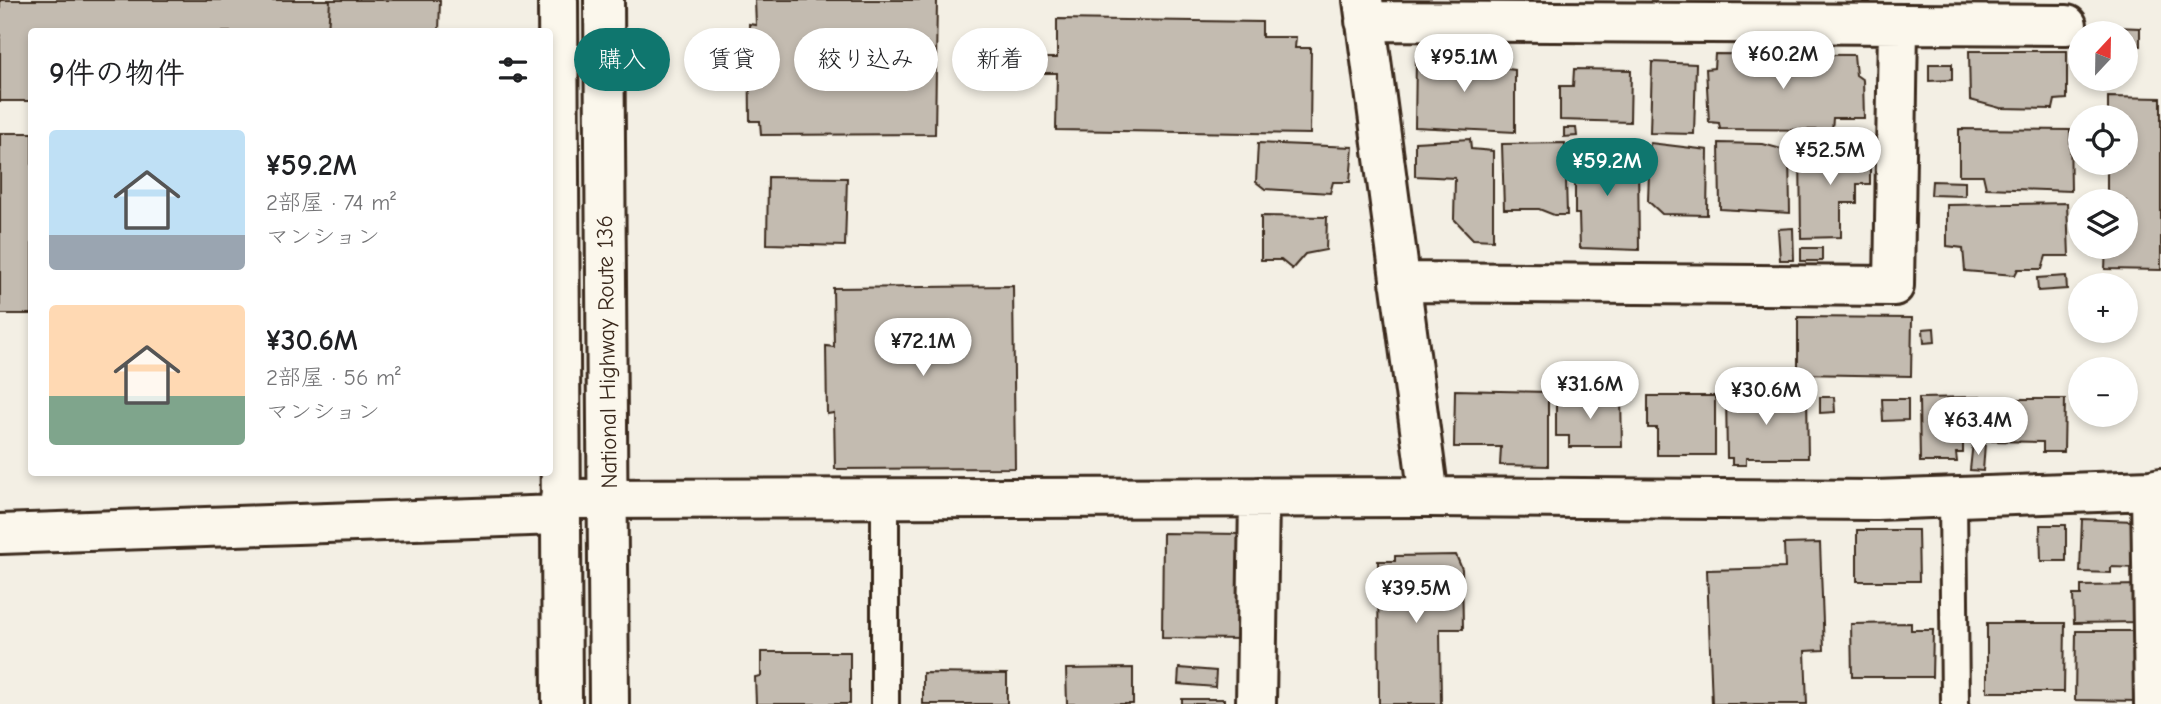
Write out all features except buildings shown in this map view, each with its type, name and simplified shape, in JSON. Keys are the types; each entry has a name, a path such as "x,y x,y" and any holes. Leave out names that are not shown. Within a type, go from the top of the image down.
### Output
{"main road":[{"name":"National Highway Route 136","path":"558,0 562,704"},
{"name":"National Highway Route 136","path":"604,0 609,704"},
{"path":"1429,497 1364,11 1898,25 2067,24"},
{"path":"1399,282 1894,285 1898,25"},
{"path":"0,534 560,507 609,499 1429,497 1876,500 2156,489 2154,704"},
{"path":"1256,704 1259,497"}],"lane":[{"path":"885,498 885,704"},
{"path":"1953,498 1955,704"}]}
